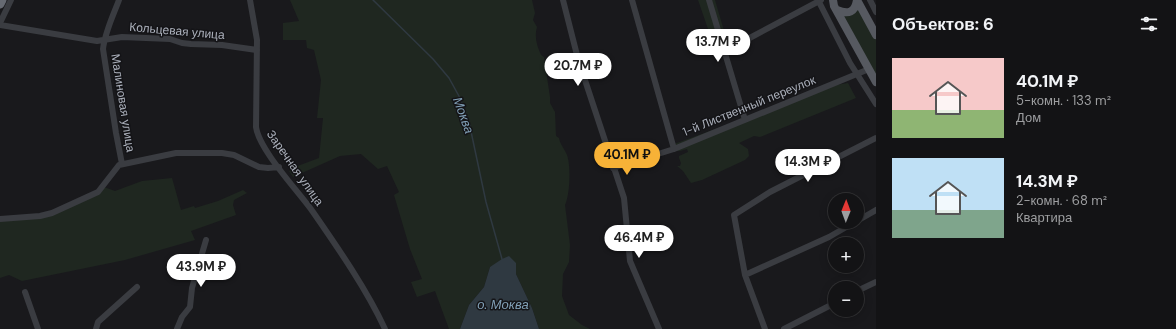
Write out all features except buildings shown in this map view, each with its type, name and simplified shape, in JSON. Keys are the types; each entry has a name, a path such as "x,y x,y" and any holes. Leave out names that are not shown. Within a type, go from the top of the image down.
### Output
{"highway":[{"path":"0,4 2,0"}],"main road":[{"path":"833,0 834,6 876,82"},
{"path":"837,10 844,13 850,12 856,7 857,0"},
{"path":"857,0 876,35"}],"street":[{"name":"Кольцевая улица","path":"11,0 0,24 97,41 122,37 170,39 182,43 222,45 257,50"},
{"name":"Малиновая улица","path":"119,0 104,40 103,49 122,164"},
{"name":"Заречная улица","path":"250,0 257,40 257,134 279,167 317,218 354,274 385,329"},
{"path":"563,0 578,59 624,198 630,261 659,329"},
{"path":"632,0 674,149"},
{"path":"709,0 745,120"},
{"path":"724,50 744,41 819,0 856,74 876,104"},
{"path":"870,0 876,12"},
{"name":"1-й Лиственный переулок","path":"613,168 674,149 869,69"},
{"path":"765,329 745,275 734,215 770,192 876,138"},
{"path":"0,218 40,216 52,213 98,192 115,169 122,164 176,153 222,153 234,155 259,167 279,167"},
{"path":"864,217 876,210"},
{"path":"745,275 829,237 842,229"},
{"path":"177,329 182,317 190,306 192,288 206,240"},
{"path":"864,288 876,282"},
{"path":"96,329 98,322 136,287"},
{"path":"25,292 38,329"},
{"path":"784,329 828,307"}],"shaded area":[{"path":"290,0 532,0 535,13 533,20 537,27 536,41 541,55 544,57 550,103 555,112 556,136 559,138 567,155 569,166 569,187 565,205 570,245 569,262 563,274 562,296 569,315 590,329 539,329 532,308 516,274 516,263 490,267 484,287 469,305 460,329 449,329 435,291 417,297 411,282 422,279 410,249 394,195 399,192 387,166 378,169 361,154 340,156 293,177 289,171 295,167 319,158 323,118 317,118 321,80 314,50 307,48 306,40 283,40 283,23 299,21"},
{"path":"698,0 715,0 727,41 729,54 717,55"},
{"path":"858,8 876,40 876,76 844,16"},
{"path":"848,83 856,98 760,137 754,136 739,143 748,149 749,156 745,160 702,180 691,183 683,171 677,166 680,166 681,163 679,156 688,152 687,149 675,151 674,144 836,85"},
{"path":"172,178 181,210 194,206 195,208 218,201 243,190 247,193 234,200 233,205 236,215 191,231 195,240 125,260 22,281 9,275 0,278 0,219 40,217 104,187 115,191 142,181"}],"water":[{"name":"о. Моква","path":"509,256 516,263 516,274 532,308 539,329 460,329 469,305 484,287 490,267"}],"waterway":[{"name":"Моква","path":"373,0 433,59 449,78 460,98 469,122 486,202 502,259"}]}
